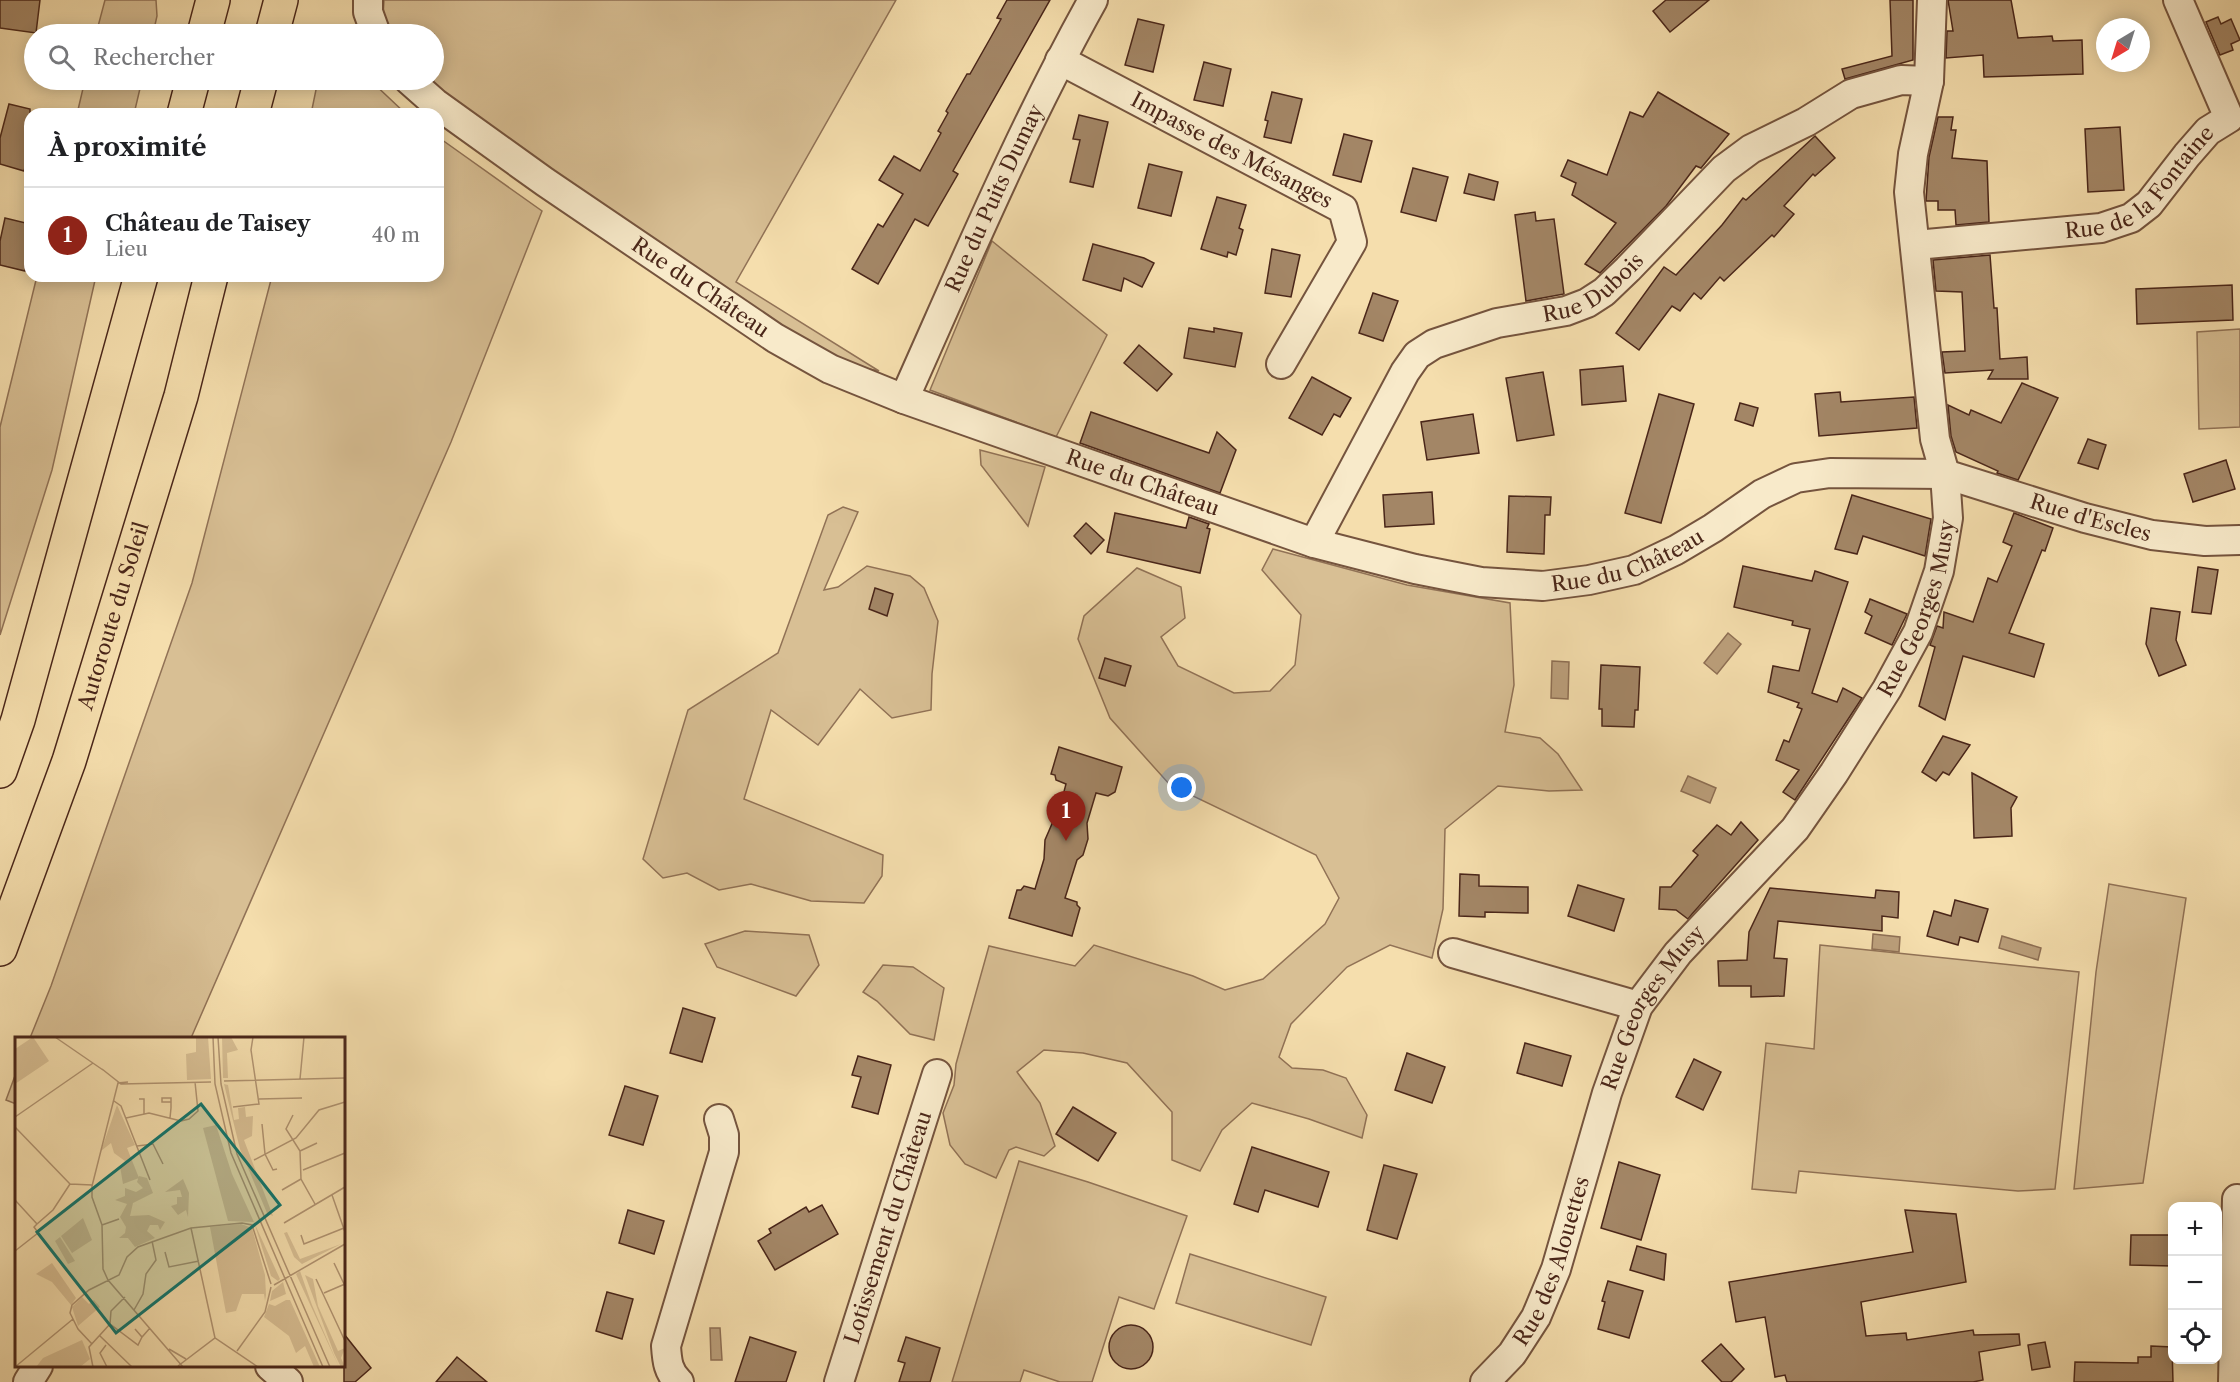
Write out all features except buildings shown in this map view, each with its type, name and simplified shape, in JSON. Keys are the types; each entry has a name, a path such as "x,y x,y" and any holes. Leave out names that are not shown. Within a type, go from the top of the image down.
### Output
{"highway":[{"path":"207,24 213,0"},
{"path":"275,24 281,0"},
{"path":"186,108 190,90"},
{"path":"254,108 258,90"},
{"path":"0,771 18,720 139,282"},
{"name":"Autoroute du Soleil","path":"0,949 73,750 181,396 210,282"}],"street":[{"path":"368,0 368,12 372,24"},
{"name":"Rue du Puits Dumay","path":"904,399 1020,141 1093,0"},
{"name":"Rue Georges Musy","path":"1596,1128 1638,1006 1677,952 1795,829 1834,773 1887,689 1918,632 1939,571 1948,518 1945,474 1933,429 1909,192 1913,154 1929,81 1932,0"},
{"name":"Rue de la Fontaine","path":"1916,245 2101,228 2131,218 2149,204 2208,131 2234,116 2178,0"},
{"name":"Impasse des Mésanges","path":"1060,60 1343,209 1352,242 1281,364"},
{"name":"Rue Dubois","path":"1314,543 1405,372 1417,355 1434,344 1497,323 1566,311 1587,303 1604,292 1628,269 1724,169 1751,149 1806,122 1851,94 1901,80 1929,81"},
{"name":"Rue du Château","path":"420,90 442,108"},
{"name":"Rue du Château","path":"444,109 545,182 775,338 830,369 904,399 1314,543 1415,569 1480,582 1543,586 1589,580 1634,570 1676,550 1762,494 1796,478 1830,473 1945,474"},
{"name":"Rue d'Escles","path":"1945,474 2085,518 2152,535 2205,541 2240,540"},
{"path":"1453,953 1638,1006"},
{"name":"Lotissement du Château","path":"839,1382 937,1074"},
{"path":"679,1382 673,1377 667,1363 666,1346 723,1152 724,1135 719,1119"},
{"name":"Rue des Alouettes","path":"1485,1382 1512,1354 1536,1317 1556,1269 1596,1128"},
{"path":"2235,1369 2237,1199"},
{"path":"28,1382 37,1367"},
{"path":"272,1367 288,1382"}],"shaded area":[{"path":"105,0 156,0 155,24 99,24"},
{"path":"384,0 896,0 736,282 879,371 849,365 792,334 450,98 441,90 444,90 444,24 387,24 383,17"},
{"path":"83,90 140,90 135,108 78,108"},
{"path":"316,90 381,90 400,108 312,108"},
{"path":"444,141 542,211 451,442 191,1037 30,1037 51,986 192,583 270,282 444,282"},
{"path":"992,241 1107,335 1056,437 930,390"},
{"path":"36,282 95,282 52,470 0,635 0,427"},
{"path":"2240,329 2240,427 2199,429 2197,332"},
{"path":"980,450 1045,467 1028,526 981,465"},
{"path":"843,507 858,512 824,590 838,587 867,566 910,576 924,588 938,621 932,674 931,710 892,718 860,689 818,745 771,710 744,799 883,855 882,876 864,903 811,901 751,884 719,890 687,873 663,878 643,859 688,710 778,653 828,515"},
{"path":"1273,549 1407,585 1510,603 1514,685 1505,732 1540,738 1558,754 1582,790 1549,791 1498,786 1445,829 1443,909 1432,958 1390,945 1347,967 1291,1024 1279,1057 1292,1068 1323,1070 1346,1078 1367,1115 1362,1138 1309,1119 1252,1103 1222,1130 1200,1171 1172,1160 1172,1112 1127,1063 1083,1053 1044,1050 1017,1072 1040,1103 1055,1146 1044,1156 1016,1147 1009,1150 996,1178 965,1164 950,1145 943,1113 954,1085 956,1064 989,946 1075,966 1094,945 1193,976 1225,990 1263,979 1325,924 1339,898 1316,855 1170,785 1110,718 1078,639 1084,616 1137,568 1181,587 1185,618 1161,637 1178,666 1234,693 1270,691 1295,665 1301,615 1262,570"},
{"path":"1728,633 1741,644 1717,674 1704,663"},
{"path":"1552,661 1569,662 1568,699 1551,698"},
{"path":"1688,776 1716,788 1710,803 1681,791"},
{"path":"2109,884 2186,898 2143,1183 2074,1189 2096,972"},
{"path":"745,931 809,935 819,965 796,996 717,967 705,944"},
{"path":"1873,934 1900,937 1899,952 1872,949"},
{"path":"2002,936 2041,948 2038,960 1999,948"},
{"path":"1820,945 2079,972 2055,1189 2018,1191 1799,1171 1796,1193 1752,1189 1766,1043 1814,1049"},
{"path":"883,965 913,967 944,988 934,1040 910,1034 877,1001 863,992"},
{"path":"15,1076 15,1104 6,1100"},
{"path":"1019,1161 1187,1216 1154,1309 1119,1297 1092,1382 1060,1382 1024,1370 1020,1382 952,1382"},
{"path":"1190,1254 1326,1297 1311,1345 1176,1303"},
{"path":"710,1328 720,1328 722,1360 711,1360"}],"place":[{"name":"Château de Taisey","path":"1066,841"}]}
